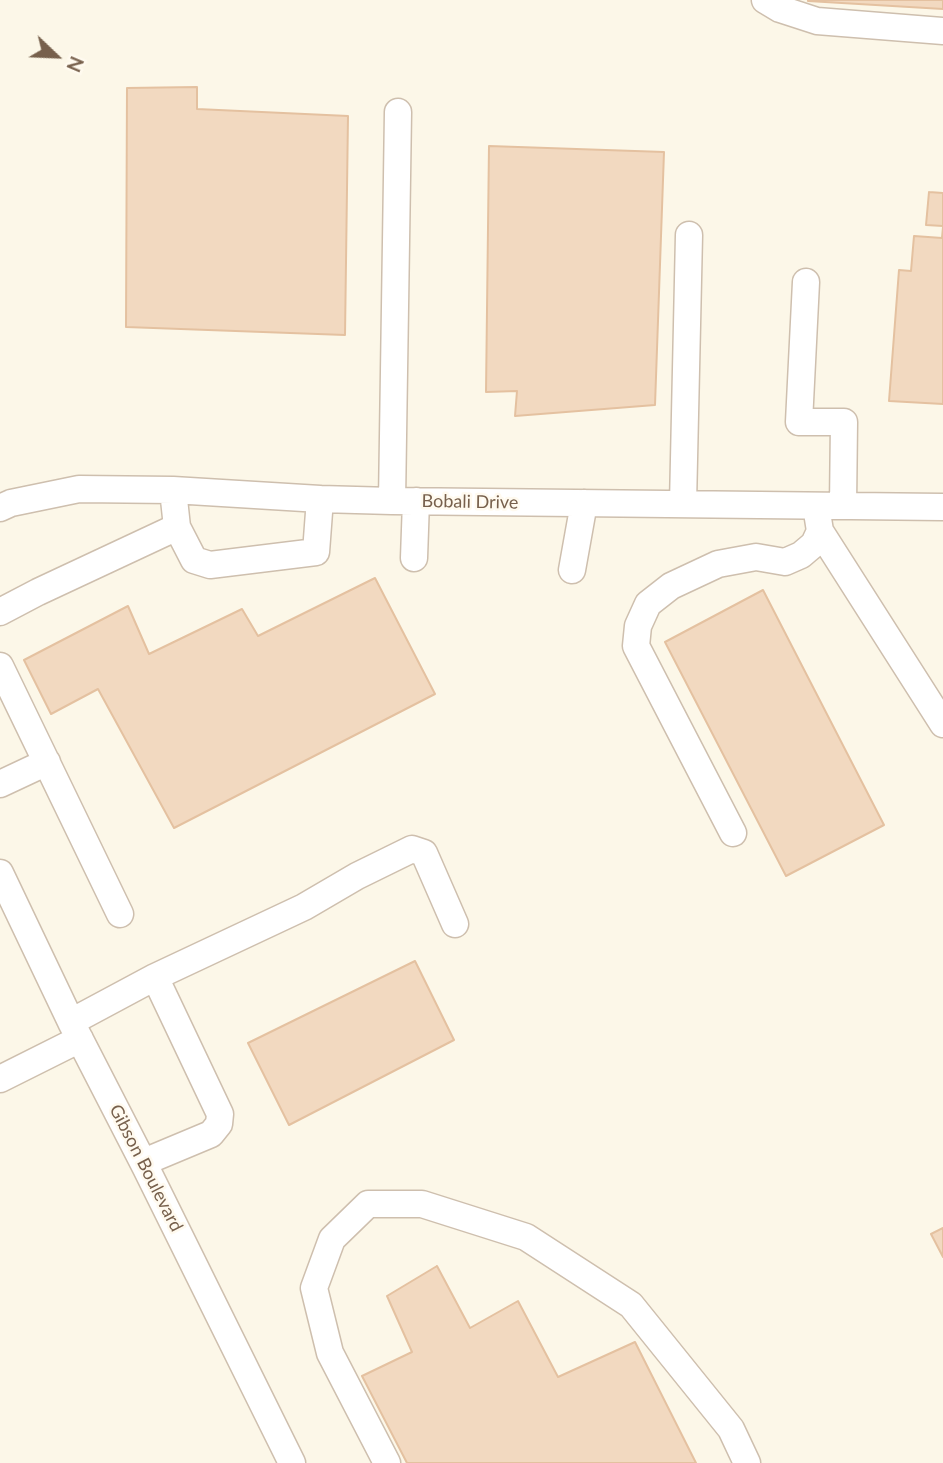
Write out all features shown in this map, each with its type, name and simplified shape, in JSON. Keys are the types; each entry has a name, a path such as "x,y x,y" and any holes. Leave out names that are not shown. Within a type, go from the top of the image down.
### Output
{"street":[{"path":"765,0 780,9 817,21 943,31"},
{"path":"398,112 404,501 414,558"},
{"path":"683,504 689,235"},
{"path":"806,282 799,422 844,422 843,506"},
{"name":"Bobali Drive","path":"4,497 79,489 173,490 320,499 683,504 818,519 843,506 943,507"},
{"path":"173,490 177,527 194,560 210,565 316,552 320,499"},
{"path":"572,570 584,503"},
{"path":"818,519 943,724"},
{"path":"733,833 636,646 638,626 648,604 671,586 718,564 756,557 785,562 801,555 814,544 818,519"},
{"path":"0,612 177,527"},
{"path":"0,666 120,914"},
{"path":"0,784 47,762"},
{"path":"0,1079 155,977 304,907 357,876 412,849 424,853 455,924"},
{"name":"Gibson Boulevard","path":"0,873 292,1463"},
{"path":"144,1162 211,1134 219,1124 220,1114 155,977"},
{"path":"387,1463 330,1353 314,1288 332,1239 368,1203 422,1204 526,1237 631,1305 731,1429 747,1463"}],"building":[{"path":"943,0 943,9 808,1"},
{"path":"197,87 197,109 348,116 345,335 126,327 127,88"},
{"path":"489,146 664,152 655,405 515,416 517,391 486,392"},
{"path":"929,192 943,193 943,226 926,225"},
{"path":"943,227 943,404 889,401 899,270 911,271 914,236 942,238"},
{"path":"375,578 435,694 174,828 98,689 51,714 24,660 128,606 149,654 242,609 258,636"},
{"path":"763,590 884,825 786,876 665,642"},
{"path":"415,961 454,1040 289,1125 248,1043"},
{"path":"943,1228 943,1257 931,1234"},
{"path":"437,1266 470,1328 518,1301 558,1377 635,1342 696,1463 407,1463 362,1376 412,1352 387,1296"}]}
